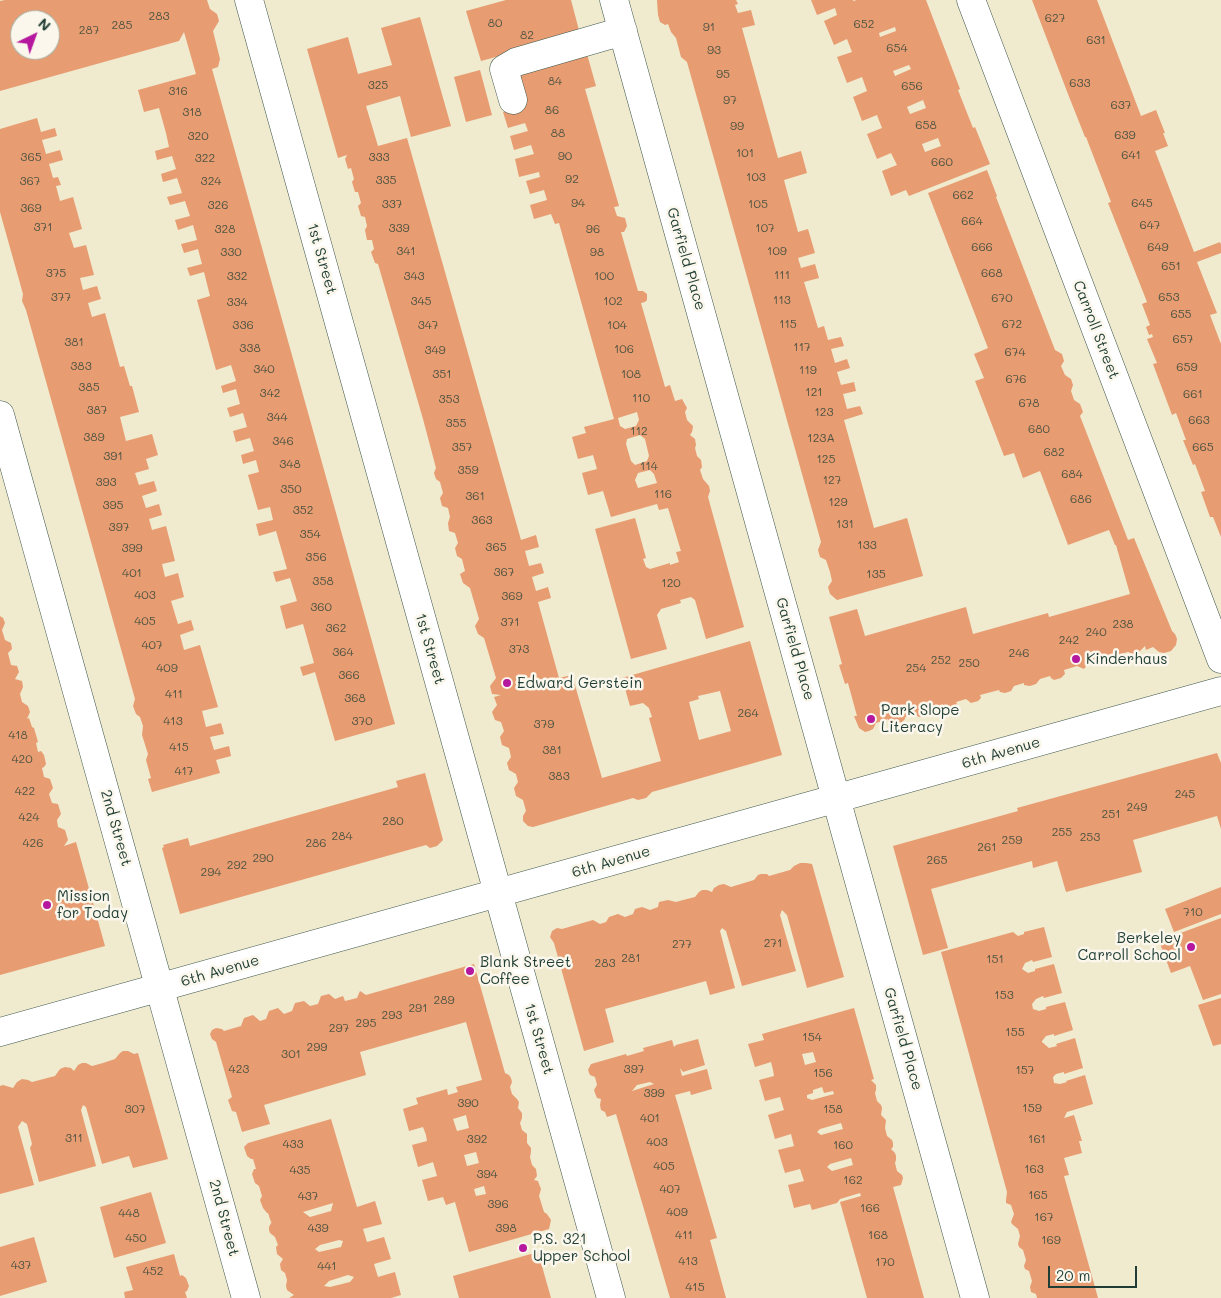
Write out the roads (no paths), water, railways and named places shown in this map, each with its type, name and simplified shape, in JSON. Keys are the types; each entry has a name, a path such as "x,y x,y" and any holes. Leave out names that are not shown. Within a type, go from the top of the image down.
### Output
{"street":[{"name":"1st Street","path":"249,0 611,1298"},
{"name":"Garfield Place","path":"614,0 976,1298"},
{"name":"Carroll Street","path":"971,0 1221,659"},
{"path":"513,100 504,69 516,62 623,31"},
{"name":"2nd Street","path":"0,415 246,1298"},
{"name":"6th Avenue","path":"0,1032 1221,691"}],"place":[{"name":"Kinderhaus","path":"1076,659"},
{"name":"Edward Gerstein","path":"507,683"},
{"name":"Park Slope Literacy","path":"871,719"},
{"name":"Mission for Today","path":"47,905"},
{"name":"Berkeley Carroll School","path":"1191,947"},
{"name":"Blank Street Coffee","path":"470,971"},
{"name":"P.S. 321 Upper School","path":"523,1248"}]}
